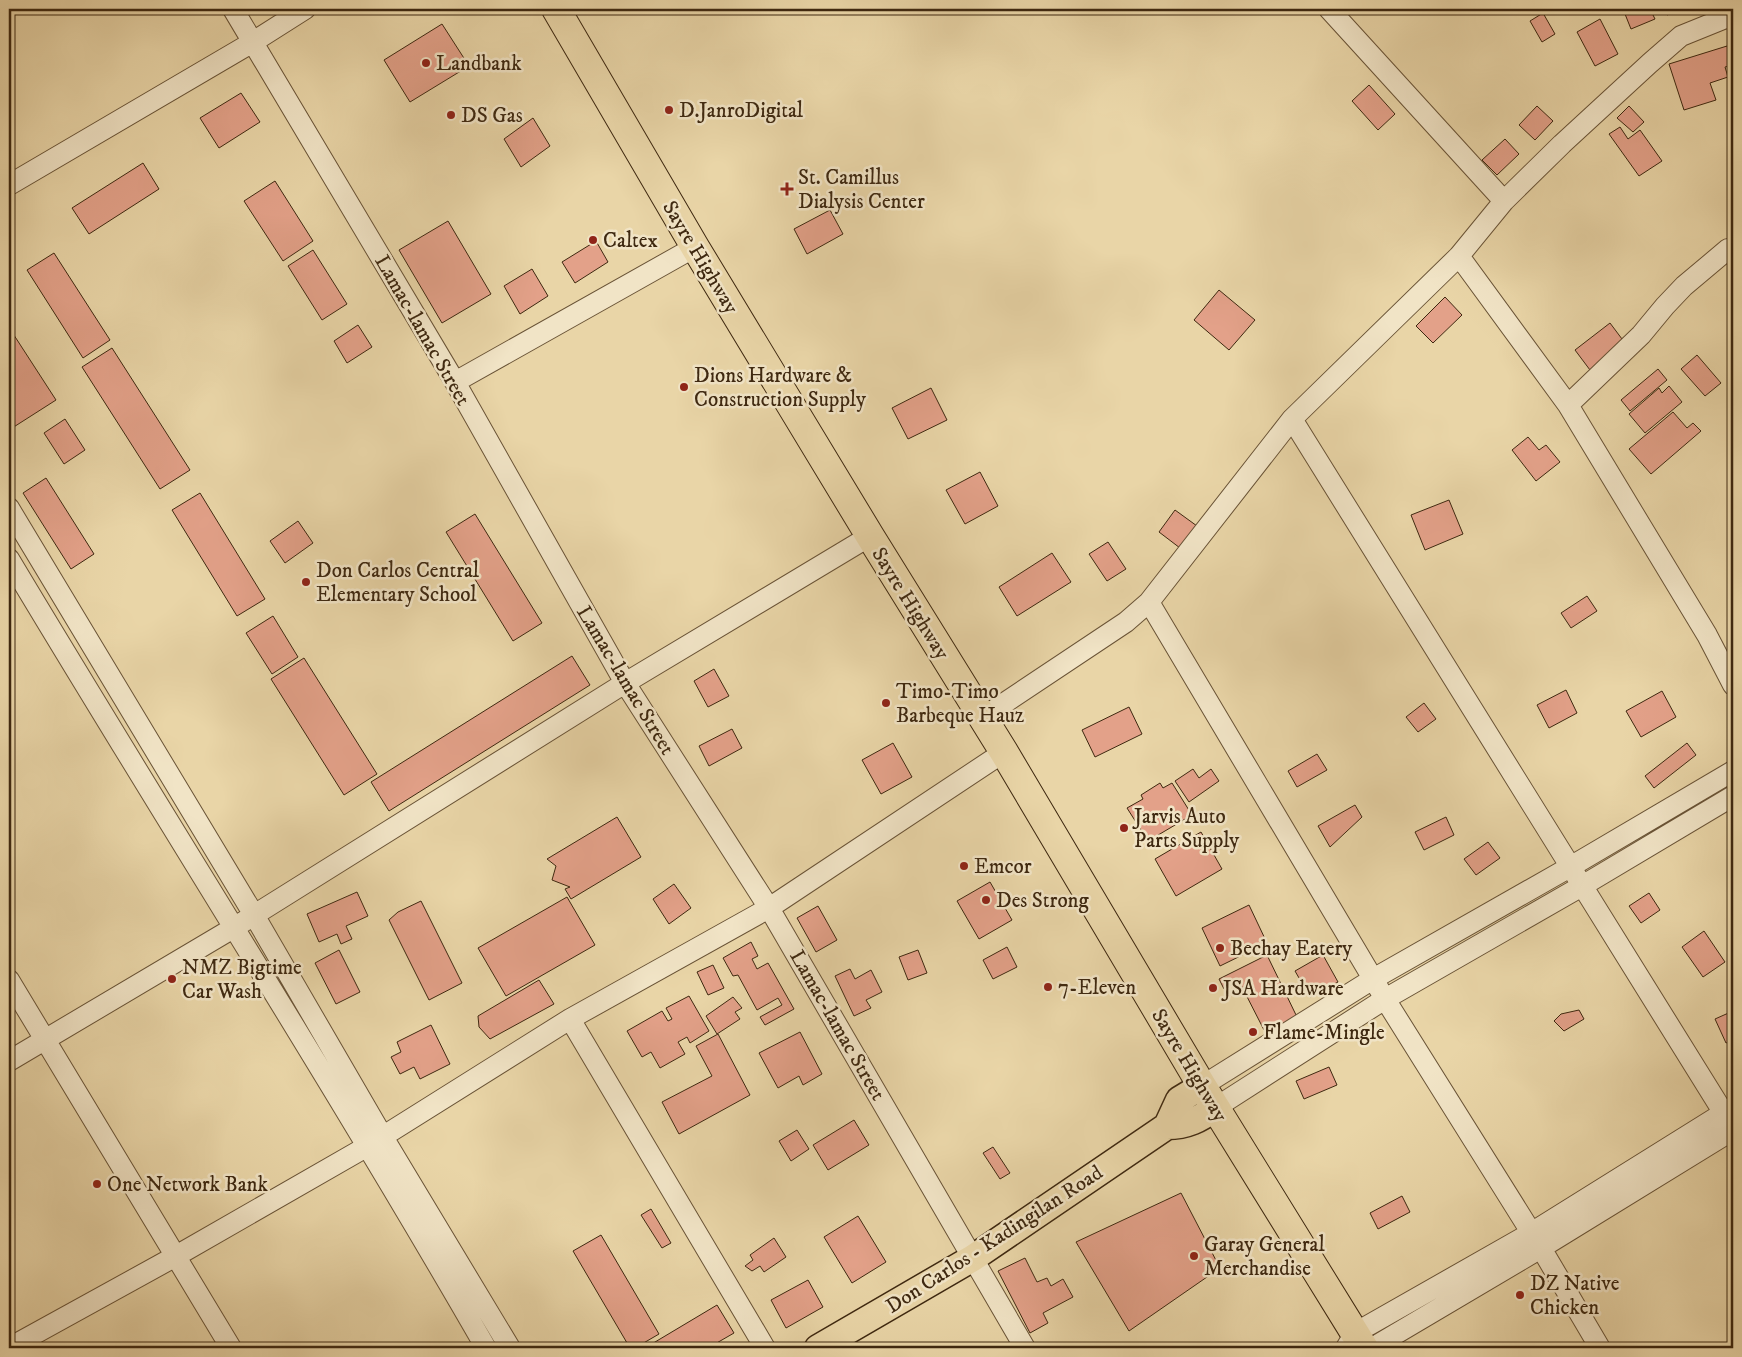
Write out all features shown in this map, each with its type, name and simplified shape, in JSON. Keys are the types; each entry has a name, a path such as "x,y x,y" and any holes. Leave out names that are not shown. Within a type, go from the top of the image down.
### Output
{"highway":[{"name":"Sayre Highway","path":"556,9 695,247 870,536 1004,752 1208,1097 1359,1345"}],"main road":[{"name":"Don Carlos - Kadingilan Road","path":"818,1348 973,1258 1167,1126 1190,1124 1203,1117 1208,1097"}],"street":[{"name":"Lamac-lamac Street","path":"233,9 454,382 625,683 769,908 1025,1348"},
{"path":"9,185 253,42 305,9"},
{"path":"1330,9 1504,201"},
{"path":"982,718 1126,622 1149,602 1292,419 1459,256 1504,201 1562,144 1681,36 1725,15"},
{"path":"454,382 695,247"},
{"path":"1568,405 1635,341 1684,286 1728,249"},
{"path":"1459,256 1568,405 1707,635 1733,685"},
{"path":"1292,419 1570,867 1731,1120 1536,1240 1359,1345"},
{"path":"12,519 254,915 383,1137 510,1348"},
{"path":"9,1061 235,927 625,683 870,536"},
{"path":"9,559 108,724 235,927 486,1348"},
{"path":"1149,602 1385,999 1536,1240 1600,1348"},
{"path":"9,1348 176,1256 366,1147 570,1019 769,908 1004,752"},
{"path":"1208,1097 1373,979 1570,867 1733,771"},
{"path":"1208,1097 1385,999 1582,886 1733,796"},
{"path":"9,980 232,1348"},
{"path":"570,1019 765,1348"}],"building":[{"path":"1623,9 1650,9 1655,19 1631,29"},
{"path":"1665,9 1681,9 1667,15"},
{"path":"1543,13 1555,34 1542,42 1530,21"},
{"path":"1600,19 1618,54 1595,66 1577,32"},
{"name":"Landbank","path":"442,24 469,66 410,102 384,60"},
{"path":"1727,46 1733,65 1725,67 1728,77 1710,83 1716,100 1684,110 1669,64"},
{"path":"1369,85 1395,114 1378,130 1352,101"},
{"path":"241,93 260,122 219,148 200,118"},
{"path":"1537,106 1553,121 1535,140 1519,125"},
{"path":"1629,106 1644,122 1633,132 1617,118"},
{"path":"533,118 550,146 521,167 504,139"},
{"path":"1620,127 1628,139 1640,130 1662,161 1639,176 1609,134"},
{"path":"1505,139 1519,154 1497,175 1482,160"},
{"path":"143,163 159,189 89,234 72,208"},
{"path":"275,181 313,241 283,261 244,201"},
{"path":"830,210 843,234 807,254 794,229"},
{"path":"448,221 491,294 442,323 399,250"},
{"path":"596,241 608,262 575,283 562,262"},
{"path":"313,250 347,304 322,320 288,266"},
{"path":"54,253 110,340 83,358 27,270"},
{"path":"532,269 548,296 520,314 504,286"},
{"path":"1219,290 1255,320 1229,350 1194,320"},
{"path":"1445,297 1462,315 1433,343 1416,326"},
{"path":"1610,323 1625,343 1590,370 1575,350"},
{"path":"358,325 372,347 347,363 334,341"},
{"path":"9,330 56,400 9,430"},
{"path":"112,348 190,470 160,489 82,367"},
{"path":"1697,355 1721,383 1705,396 1681,369"},
{"path":"1658,369 1667,380 1630,411 1621,400"},
{"path":"1669,386 1682,402 1645,433 1629,414 1659,388 1662,393"},
{"path":"931,388 947,420 908,439 892,408"},
{"path":"1673,412 1687,428 1693,423 1701,431 1651,474 1629,449"},
{"path":"65,419 85,450 64,464 44,433"},
{"path":"1528,437 1539,450 1546,445 1560,462 1536,481 1512,450"},
{"path":"980,472 998,506 965,524 946,490"},
{"path":"46,478 94,554 71,569 23,493"},
{"path":"200,493 265,599 237,616 172,510"},
{"path":"1449,500 1463,534 1425,550 1411,515"},
{"path":"1175,510 1197,526 1180,548 1159,532"},
{"path":"475,514 542,623 513,641 446,532"},
{"path":"298,521 313,543 285,563 270,541"},
{"path":"1108,542 1126,569 1107,581 1089,554"},
{"path":"1052,553 1071,582 1017,616 999,587"},
{"path":"1587,596 1597,611 1571,628 1561,613"},
{"path":"273,616 298,657 272,674 246,633"},
{"path":"572,656 590,685 389,811 371,782"},
{"path":"304,658 377,774 344,795 271,679"},
{"path":"714,669 729,696 708,707 694,681"},
{"path":"1566,690 1577,713 1549,728 1537,705"},
{"path":"1662,691 1676,717 1641,737 1626,711"},
{"path":"1424,703 1436,719 1418,732 1406,717"},
{"path":"1129,707 1142,734 1095,757 1082,730"},
{"path":"732,729 742,748 709,766 699,746"},
{"path":"893,743 912,777 881,794 862,760"},
{"path":"1687,743 1696,755 1654,788 1645,776"},
{"path":"1317,754 1327,770 1297,787 1288,771"},
{"path":"1193,769 1199,778 1211,769 1219,781 1189,802 1175,781"},
{"path":"1160,783 1163,788 1172,783 1192,815 1148,841 1127,808 1143,799 1141,795"},
{"path":"1355,805 1362,817 1330,847 1318,826"},
{"path":"617,817 641,857 571,899 565,889 570,887 552,880 556,866 547,859"},
{"path":"1446,817 1454,835 1424,850 1415,832"},
{"path":"1201,832 1222,869 1176,896 1155,859"},
{"path":"1488,842 1500,858 1476,875 1464,859"},
{"path":"990,882 1012,920 979,939 957,901"},
{"path":"674,884 691,908 669,924 653,899"},
{"path":"357,892 368,916 346,926 352,939 341,944 337,934 319,942 307,914"},
{"path":"1649,893 1660,910 1641,923 1629,906"},
{"path":"567,897 595,945 506,996 478,948"},
{"path":"421,901 462,983 429,1000 389,920 398,912"},
{"path":"1249,905 1267,943 1220,966 1202,928"},
{"path":"818,906 837,940 816,952 797,918"},
{"path":"1704,931 1725,962 1703,977 1682,947"},
{"path":"751,942 758,956 752,959 757,969 768,963 794,1009 765,1025 760,1017 782,1005 778,998 757,1010 738,975 733,976 723,958"},
{"path":"1007,947 1017,967 993,979 983,960"},
{"path":"339,950 360,992 336,1004 315,963"},
{"path":"918,950 927,973 908,980 899,957"},
{"path":"1267,955 1297,1017 1270,1031 1264,1030 1239,981 1224,989 1219,979"},
{"path":"1323,955 1338,982 1310,997 1295,971"},
{"path":"713,965 724,988 708,995 697,972"},
{"path":"850,969 855,979 871,970 882,992 866,1000 871,1008 854,1016 835,976"},
{"path":"539,980 554,1004 490,1039 479,1027 478,1016"},
{"path":"689,996 709,1031 690,1043 687,1037 678,1042 685,1054 660,1068 651,1052 642,1057 627,1031 662,1011 668,1021 672,1019 666,1008"},
{"path":"733,997 742,1008 735,1012 740,1019 717,1034 706,1016"},
{"path":"1579,1010 1584,1019 1564,1031 1554,1021 1561,1014"},
{"path":"1733,1011 1733,1040 1726,1043 1715,1019"},
{"path":"431,1025 450,1064 420,1079 414,1067 400,1074 391,1057 401,1052 397,1042"},
{"path":"800,1032 822,1074 803,1085 799,1076 778,1088 759,1053"},
{"path":"718,1034 750,1095 679,1134 662,1102 712,1076 696,1046"},
{"path":"1329,1067 1337,1085 1304,1099 1296,1081"},
{"path":"854,1120 869,1145 828,1170 813,1145"},
{"path":"797,1130 809,1149 791,1161 779,1141"},
{"path":"993,1147 1010,1173 1000,1179 983,1153"},
{"path":"1181,1193 1220,1268 1129,1331 1076,1242"},
{"path":"1402,1196 1410,1212 1378,1229 1370,1213"},
{"path":"651,1209 671,1243 662,1248 641,1215"},
{"path":"858,1216 886,1262 852,1283 824,1237"},
{"path":"601,1235 659,1334 635,1348 630,1348 573,1251"},
{"path":"774,1238 786,1257 764,1272 760,1266 752,1271 745,1266 753,1260 750,1255"},
{"path":"1025,1258 1037,1282 1047,1278 1051,1286 1063,1279 1073,1297 1043,1313 1048,1323 1030,1333 998,1271"},
{"path":"808,1280 823,1307 786,1328 771,1300"},
{"path":"717,1305 734,1333 708,1348 645,1348"}],"place":[{"name":"Landbank","path":"426,63"},
{"name":"D.JanroDigital","path":"669,110"},
{"name":"DS Gas","path":"451,115"},
{"name":"St. Camillus Dialysis Center","path":"787,189"},
{"name":"Caltex","path":"593,240"},
{"name":"Dions Hardware & Construction Supply","path":"684,387"},
{"name":"Don Carlos Central Elementary School","path":"306,582"},
{"name":"Timo-Timo Barbeque Hauz","path":"886,703"},
{"name":"Jarvis Auto Parts Supply","path":"1124,828"},
{"name":"Emcor","path":"964,866"},
{"name":"Des Strong","path":"986,900"},
{"name":"Bechay Eatery","path":"1220,948"},
{"name":"NMZ Bigtime Car Wash","path":"172,979"},
{"name":"7-Eleven","path":"1048,987"},
{"name":"JSA Hardware","path":"1213,988"},
{"name":"Flame-Mingle","path":"1253,1032"},
{"name":"One Network Bank","path":"97,1184"},
{"name":"Garay General Merchandise","path":"1194,1256"},
{"name":"DZ Native Chicken","path":"1520,1295"}]}
